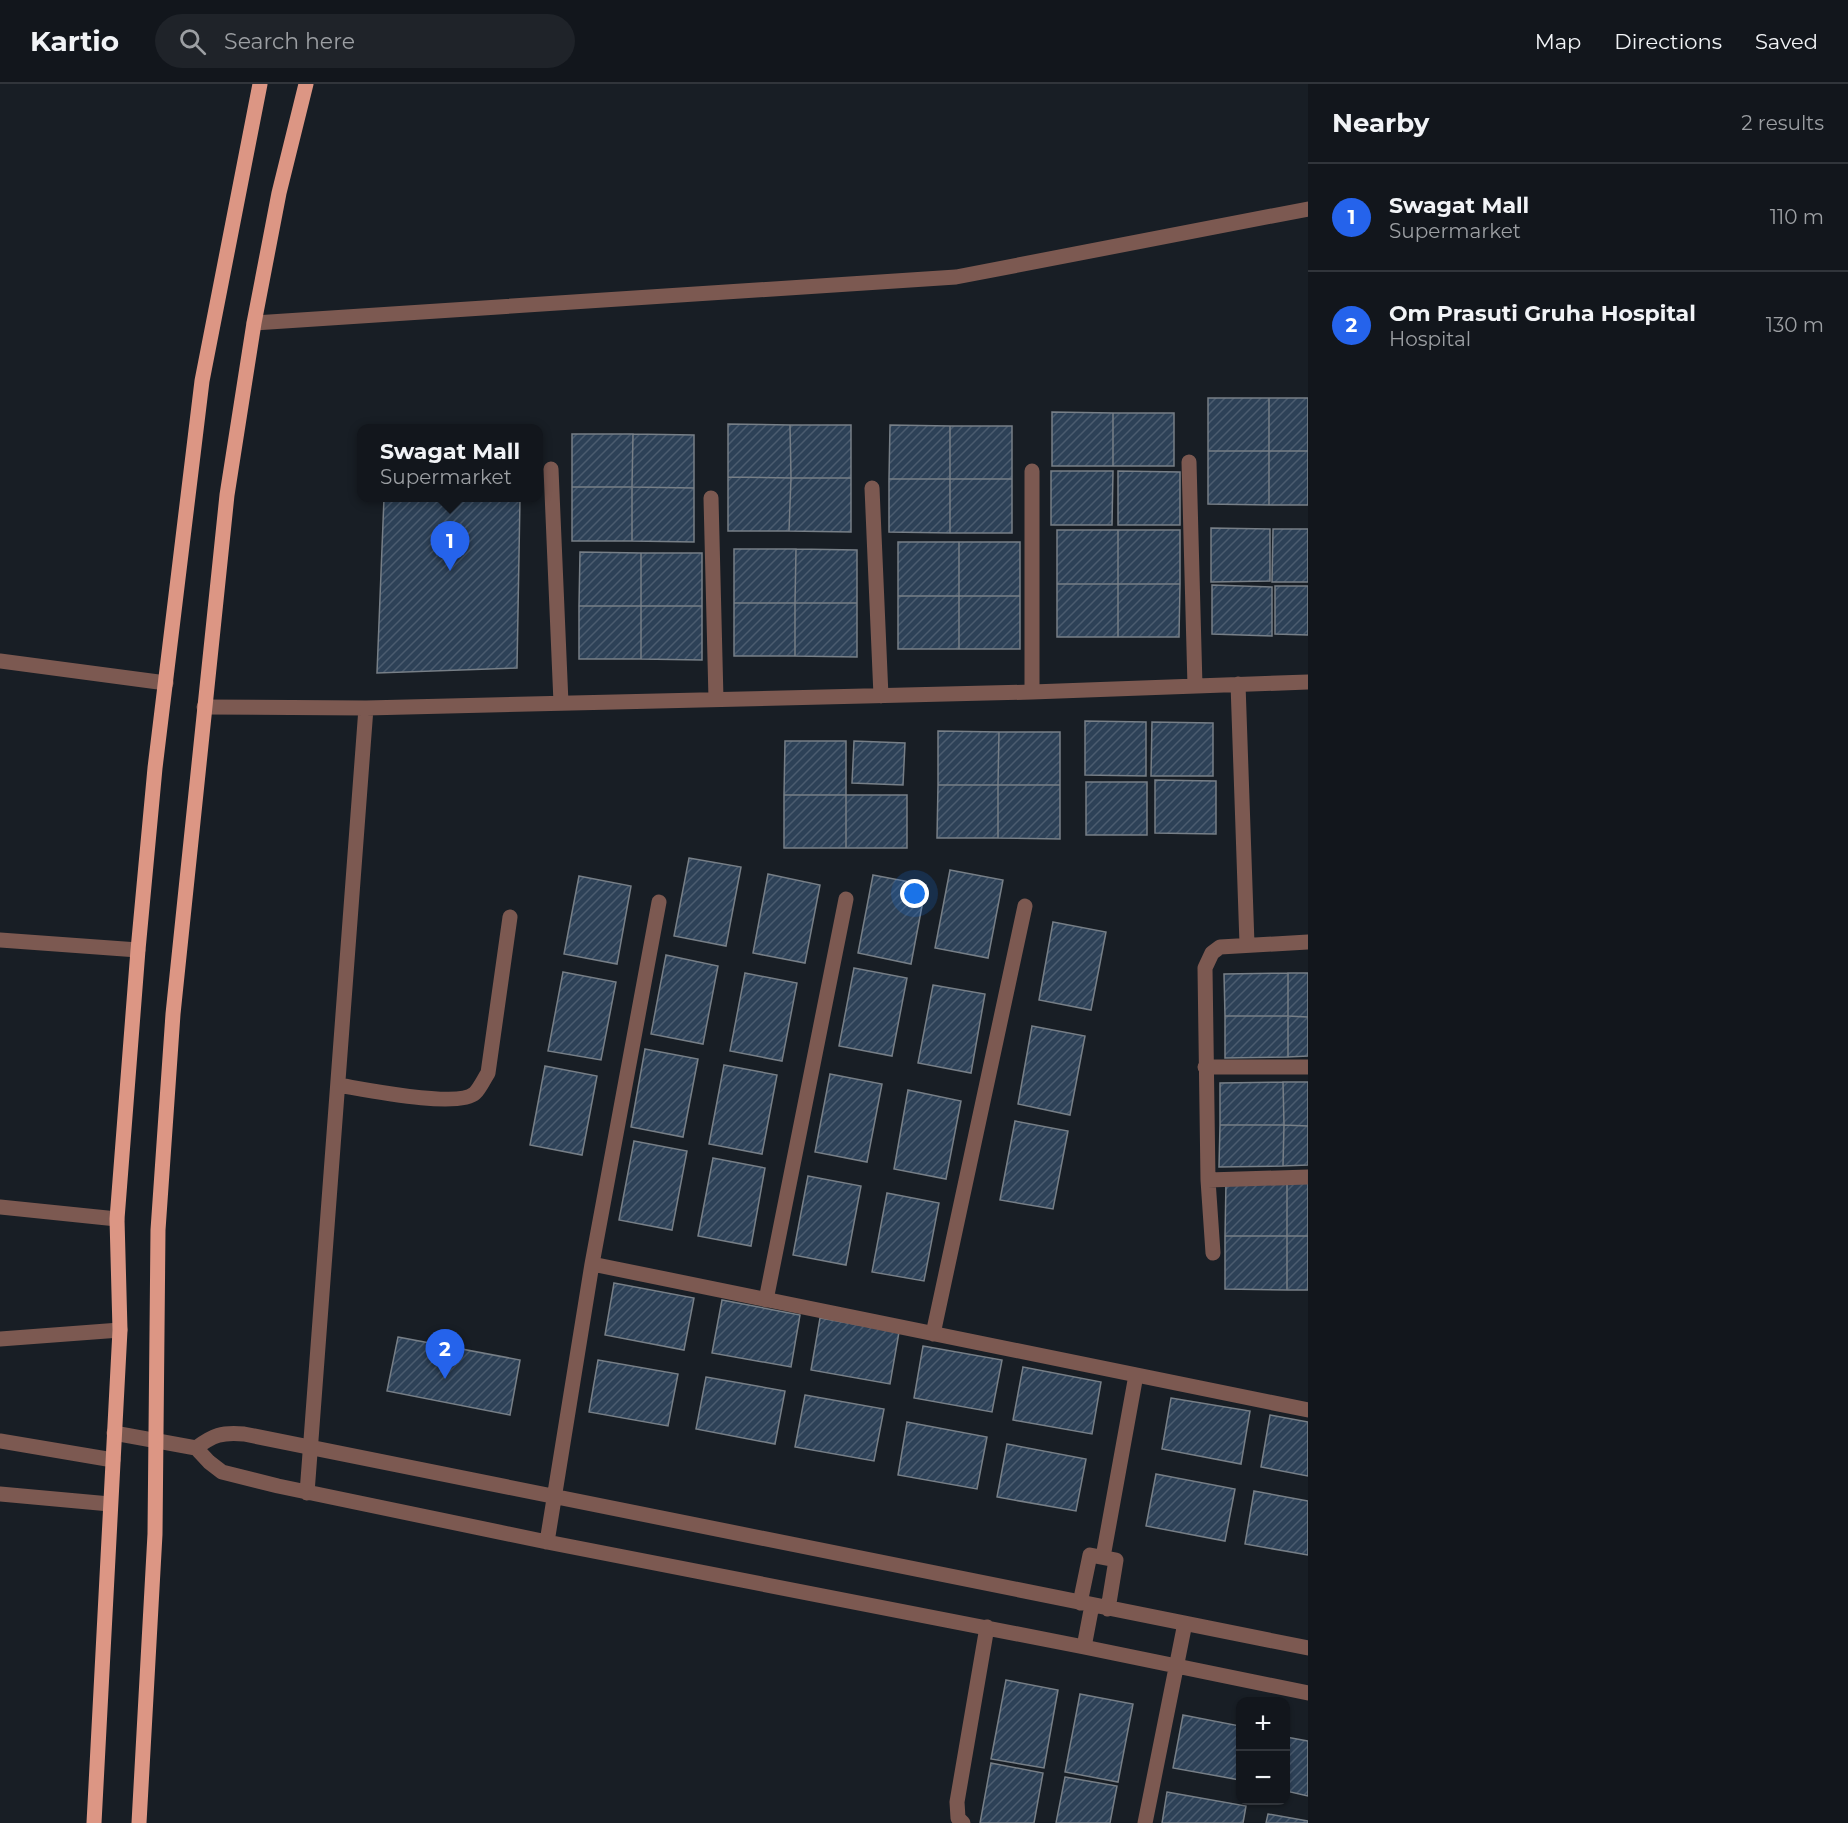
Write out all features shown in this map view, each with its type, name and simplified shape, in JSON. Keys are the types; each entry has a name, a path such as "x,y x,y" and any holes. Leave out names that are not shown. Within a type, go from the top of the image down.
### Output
{"main road":[{"path":"94,1823 120,1330 117,1219 155,768 202,381 260,84"},
{"path":"139,1823 155,1533 158,1230 173,1014 227,495 254,323 279,193 306,84"}],"street":[{"path":"254,323 956,277 1308,209"},
{"path":"1189,462 1195,686"},
{"path":"551,469 561,703"},
{"path":"1032,471 1032,692"},
{"path":"872,488 881,696"},
{"path":"711,498 716,699"},
{"path":"0,661 166,683"},
{"path":"204,707 366,708 1032,692 1308,682"},
{"path":"1238,684 1247,944"},
{"path":"307,1493 366,708"},
{"path":"766,1300 846,899"},
{"path":"547,1542 592,1264 659,902"},
{"path":"933,1334 1025,906"},
{"path":"338,1085 429,1099 461,1100 475,1094 488,1073 510,917"},
{"path":"0,940 138,950"},
{"path":"1212,1253 1205,1067 1205,968 1212,953 1220,947 1308,942"},
{"path":"1205,1067 1308,1067"},
{"path":"1208,1180 1308,1177"},
{"path":"0,1207 117,1219"},
{"path":"592,1264 1308,1410"},
{"path":"0,1339 120,1330"},
{"path":"1103,1557 1136,1375"},
{"path":"195,1448 210,1437 227,1432 244,1434 1308,1648"},
{"path":"114,1433 195,1448 222,1472 307,1493 987,1627 1308,1693"},
{"path":"0,1441 113,1460"},
{"path":"0,1494 110,1504"},
{"path":"1084,1647 1090,1555 1116,1560 1108,1609"},
{"path":"1145,1823 1185,1623"},
{"path":"963,1823 958,1818 957,1802 987,1627"}],"building":[{"path":"1208,398 1269,398 1269,451 1208,451"},
{"path":"1269,398 1308,398 1308,451 1269,451"},
{"path":"1052,412 1113,413 1113,466 1052,466"},
{"path":"1113,413 1174,413 1174,466 1113,466"},
{"path":"728,424 790,425 791,478 728,477"},
{"path":"790,425 851,425 851,478 791,478"},
{"path":"890,425 950,426 950,479 889,479"},
{"path":"950,426 1012,426 1012,479 950,479"},
{"path":"572,434 633,434 632,487 572,487"},
{"path":"633,434 694,435 694,488 632,487"},
{"path":"1208,451 1269,451 1269,505 1208,504"},
{"path":"1269,451 1308,451 1308,505 1269,505"},
{"path":"1051,471 1113,471 1112,525 1051,525"},
{"path":"1118,471 1180,472 1180,525 1118,525"},
{"path":"728,477 791,478 789,531 728,531"},
{"path":"791,478 851,478 851,532 789,531"},
{"path":"889,479 950,479 950,533 889,532"},
{"path":"950,479 1012,479 1012,533 950,533"},
{"path":"572,487 632,487 632,541 572,541"},
{"path":"632,487 694,488 694,542 632,541"},
{"path":"384,502 520,502 517,668 377,673"},
{"path":"1211,528 1270,529 1270,581 1211,582"},
{"path":"1273,529 1308,529 1308,582 1272,582"},
{"path":"1057,530 1118,530 1118,584 1057,584"},
{"path":"1118,530 1180,530 1180,584 1118,584"},
{"path":"898,542 959,542 959,596 898,596"},
{"path":"959,542 1020,542 1020,596 959,596"},
{"path":"734,549 796,549 795,603 734,603"},
{"path":"796,549 857,550 857,603 795,603"},
{"path":"580,552 641,553 641,606 579,606"},
{"path":"641,553 702,553 702,606 641,606"},
{"path":"1057,584 1118,584 1118,637 1057,637"},
{"path":"1118,584 1180,584 1179,637 1118,637"},
{"path":"1212,585 1272,587 1272,636 1212,634"},
{"path":"1275,586 1308,586 1308,635 1275,634"},
{"path":"898,596 959,596 959,649 898,649"},
{"path":"959,596 1020,596 1020,649 959,649"},
{"path":"734,603 795,603 795,656 734,656"},
{"path":"795,603 857,603 857,657 795,656"},
{"path":"579,606 641,606 641,659 579,659"},
{"path":"641,606 702,606 702,660 641,659"},
{"path":"1085,721 1146,722 1146,776 1085,775"},
{"path":"1152,722 1213,723 1213,776 1151,776"},
{"path":"938,731 999,732 998,785 938,785"},
{"path":"999,732 1060,732 1060,785 998,785"},
{"path":"785,741 846,741 846,795 784,795"},
{"path":"854,741 905,743 903,785 852,783"},
{"path":"1155,780 1216,781 1216,834 1155,833"},
{"path":"1086,782 1147,782 1147,835 1086,835"},
{"path":"938,785 998,785 998,838 937,838"},
{"path":"998,785 1060,785 1060,839 998,838"},
{"path":"784,795 846,795 846,848 784,848"},
{"path":"846,795 907,795 907,848 846,848"},
{"path":"689,858 741,867 726,946 674,936"},
{"path":"950,870 1003,880 988,958 935,948"},
{"path":"768,874 820,885 805,963 753,953"},
{"path":"873,875 926,885 911,964 858,953"},
{"path":"579,876 631,886 617,964 564,954"},
{"path":"1053,922 1106,932 1091,1010 1039,1000"},
{"path":"666,955 718,966 703,1044 651,1034"},
{"path":"854,968 907,978 892,1056 839,1046"},
{"path":"563,972 616,982 601,1060 548,1051"},
{"path":"745,973 797,983 782,1061 730,1051"},
{"path":"1288,973 1288,1016 1225,1016 1224,974"},
{"path":"1288,973 1308,973 1308,1017 1288,1016"},
{"path":"933,985 985,994 971,1073 918,1063"},
{"path":"1225,1016 1288,1016 1288,1057 1225,1058"},
{"path":"1288,1016 1308,1017 1308,1056 1288,1057"},
{"path":"1032,1026 1085,1036 1070,1115 1018,1104"},
{"path":"645,1049 698,1059 683,1137 631,1127"},
{"path":"724,1065 777,1075 762,1154 709,1144"},
{"path":"545,1066 597,1076 582,1155 530,1145"},
{"path":"830,1074 882,1084 867,1162 815,1152"},
{"path":"1283,1082 1284,1125 1220,1125 1220,1083"},
{"path":"1283,1082 1308,1082 1308,1126 1284,1125"},
{"path":"908,1090 961,1101 946,1179 894,1169"},
{"path":"1015,1121 1068,1131 1053,1209 1000,1200"},
{"path":"1220,1125 1284,1125 1283,1166 1219,1167"},
{"path":"1284,1125 1308,1126 1308,1165 1283,1166"},
{"path":"634,1141 687,1151 672,1230 619,1220"},
{"path":"713,1158 765,1168 751,1246 698,1236"},
{"path":"808,1176 861,1186 846,1265 793,1255"},
{"path":"1226,1182 1287,1183 1287,1236 1225,1236"},
{"path":"1287,1183 1308,1183 1308,1236 1287,1236"},
{"path":"887,1193 939,1203 924,1281 872,1272"},
{"path":"1225,1236 1287,1236 1287,1290 1225,1289"},
{"path":"1287,1236 1308,1236 1308,1290 1287,1290"},
{"path":"614,1283 694,1298 684,1350 605,1335"},
{"path":"722,1300 800,1315 791,1367 712,1353"},
{"path":"820,1318 899,1332 890,1384 811,1370"},
{"path":"398,1337 520,1360 510,1415 387,1391"},
{"path":"923,1346 1002,1360 992,1412 914,1398"},
{"path":"598,1360 678,1374 668,1426 589,1412"},
{"path":"1023,1367 1101,1382 1092,1434 1013,1420"},
{"path":"706,1377 785,1391 775,1444 696,1429"},
{"path":"805,1395 884,1409 874,1461 795,1447"},
{"path":"1171,1398 1250,1411 1241,1464 1162,1449"},
{"path":"1270,1415 1308,1422 1308,1476 1261,1467"},
{"path":"907,1422 987,1437 977,1489 898,1475"},
{"path":"1007,1444 1086,1459 1076,1511 997,1497"},
{"path":"1156,1474 1235,1489 1225,1541 1146,1526"},
{"path":"1254,1491 1308,1501 1308,1555 1245,1544"},
{"path":"1006,1680 1058,1690 1044,1768 991,1759"},
{"path":"1080,1694 1133,1704 1118,1782 1065,1772"},
{"path":"1183,1715 1236,1725 1236,1779 1173,1768"},
{"path":"1290,1738 1308,1741 1308,1796 1290,1792"},
{"path":"991,1763 1043,1773 1034,1823 980,1823"},
{"path":"1065,1777 1117,1786 1110,1823 1056,1823"},
{"path":"1167,1792 1246,1806 1243,1823 1162,1823"},
{"path":"1268,1814 1308,1821 1308,1823 1266,1823"}],"place":[{"name":"Swagat Mall","path":"450,571"},
{"name":"Om Prasuti Gruha Hospital","path":"445,1379"}]}
